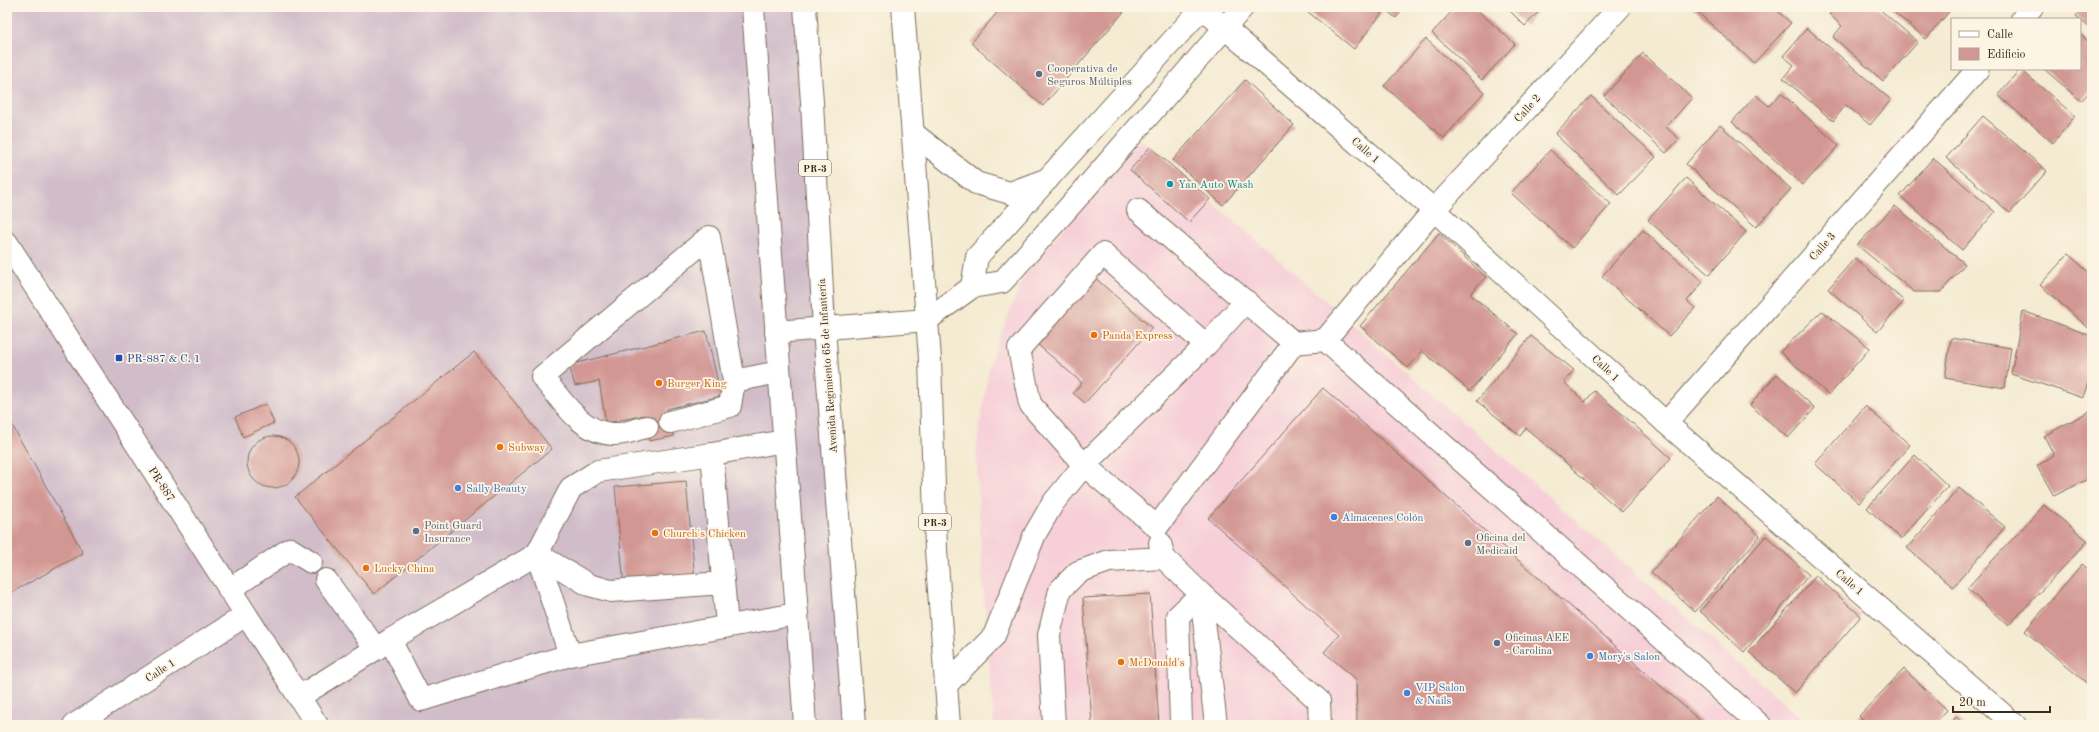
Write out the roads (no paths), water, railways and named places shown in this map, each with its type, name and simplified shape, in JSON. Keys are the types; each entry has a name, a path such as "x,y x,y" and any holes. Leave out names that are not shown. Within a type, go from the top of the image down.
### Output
{"street":[{"path":"753,7 778,372 805,725"},
{"name":"Avenida Regimiento 65 de Infantería","path":"805,7 812,102 824,329 854,725"},
{"name":"PR-3","path":"903,7 930,359 936,550 949,725"},
{"path":"972,288 978,257 1202,7"},
{"name":"Calle 1","path":"1202,7 1434,210 1666,423 2014,725"},
{"path":"776,332 927,320 972,288 1002,282 1183,77 1242,7"},
{"name":"Calle 2","path":"1325,340 1434,210 1620,7"},
{"path":"2023,18 2032,7"},
{"name":"Calle 3","path":"1666,423 1977,70"},
{"path":"913,133 976,183 1010,193 1048,179"},
{"path":"1138,210 1294,343 1325,340 1760,725"},
{"path":"647,427 613,434 597,431 583,423 542,377 710,237 734,381 730,406 670,422"},
{"name":"PR-887","path":"7,243 317,725"},
{"path":"1206,345 1103,254 1019,349 1030,404 1084,465 1157,527 1164,558 1201,594 1319,701 1320,725"},
{"path":"946,685 994,636 1035,534 1053,503 1084,465 1206,345 1246,301"},
{"path":"1157,527 1294,343"},
{"path":"734,381 778,372"},
{"path":"299,697 536,554 571,488 598,471 712,454 784,441"},
{"path":"712,454 727,626"},
{"path":"229,590 290,549 311,562"},
{"path":"536,554 589,585 611,591 723,582"},
{"path":"536,554 570,655"},
{"path":"1054,725 1049,635 1060,590 1078,572 1109,561 1164,558"},
{"path":"326,580 383,645 421,700 570,655 796,614"},
{"path":"1181,725 1178,616 1201,594"},
{"path":"1201,594 1216,725"},
{"name":"Calle 1","path":"74,725 246,615"}],"place":[{"name":"Cooperativa de Seguros Múltiples","path":"1039,74"},
{"name":"Yan Auto Wash","path":"1170,184"},
{"name":"Panda Express","path":"1094,335"},
{"name":"PR-887 & C. 1","path":"119,358"},
{"name":"Burger King","path":"659,383"},
{"name":"Subway","path":"500,447"},
{"name":"Sally Beauty","path":"458,488"},
{"name":"Almacenes Colón","path":"1334,517"},
{"name":"Point Guard Insurance","path":"416,531"},
{"name":"Church's Chicken","path":"655,533"},
{"name":"Oficina del Medicaid","path":"1468,543"},
{"name":"Lucky China","path":"366,568"},
{"name":"Oficinas AEE - Carolina","path":"1497,643"},
{"name":"Mory's Salon","path":"1590,656"},
{"name":"McDonald's","path":"1121,662"},
{"name":"VIP Salon & Nails","path":"1407,693"}]}
